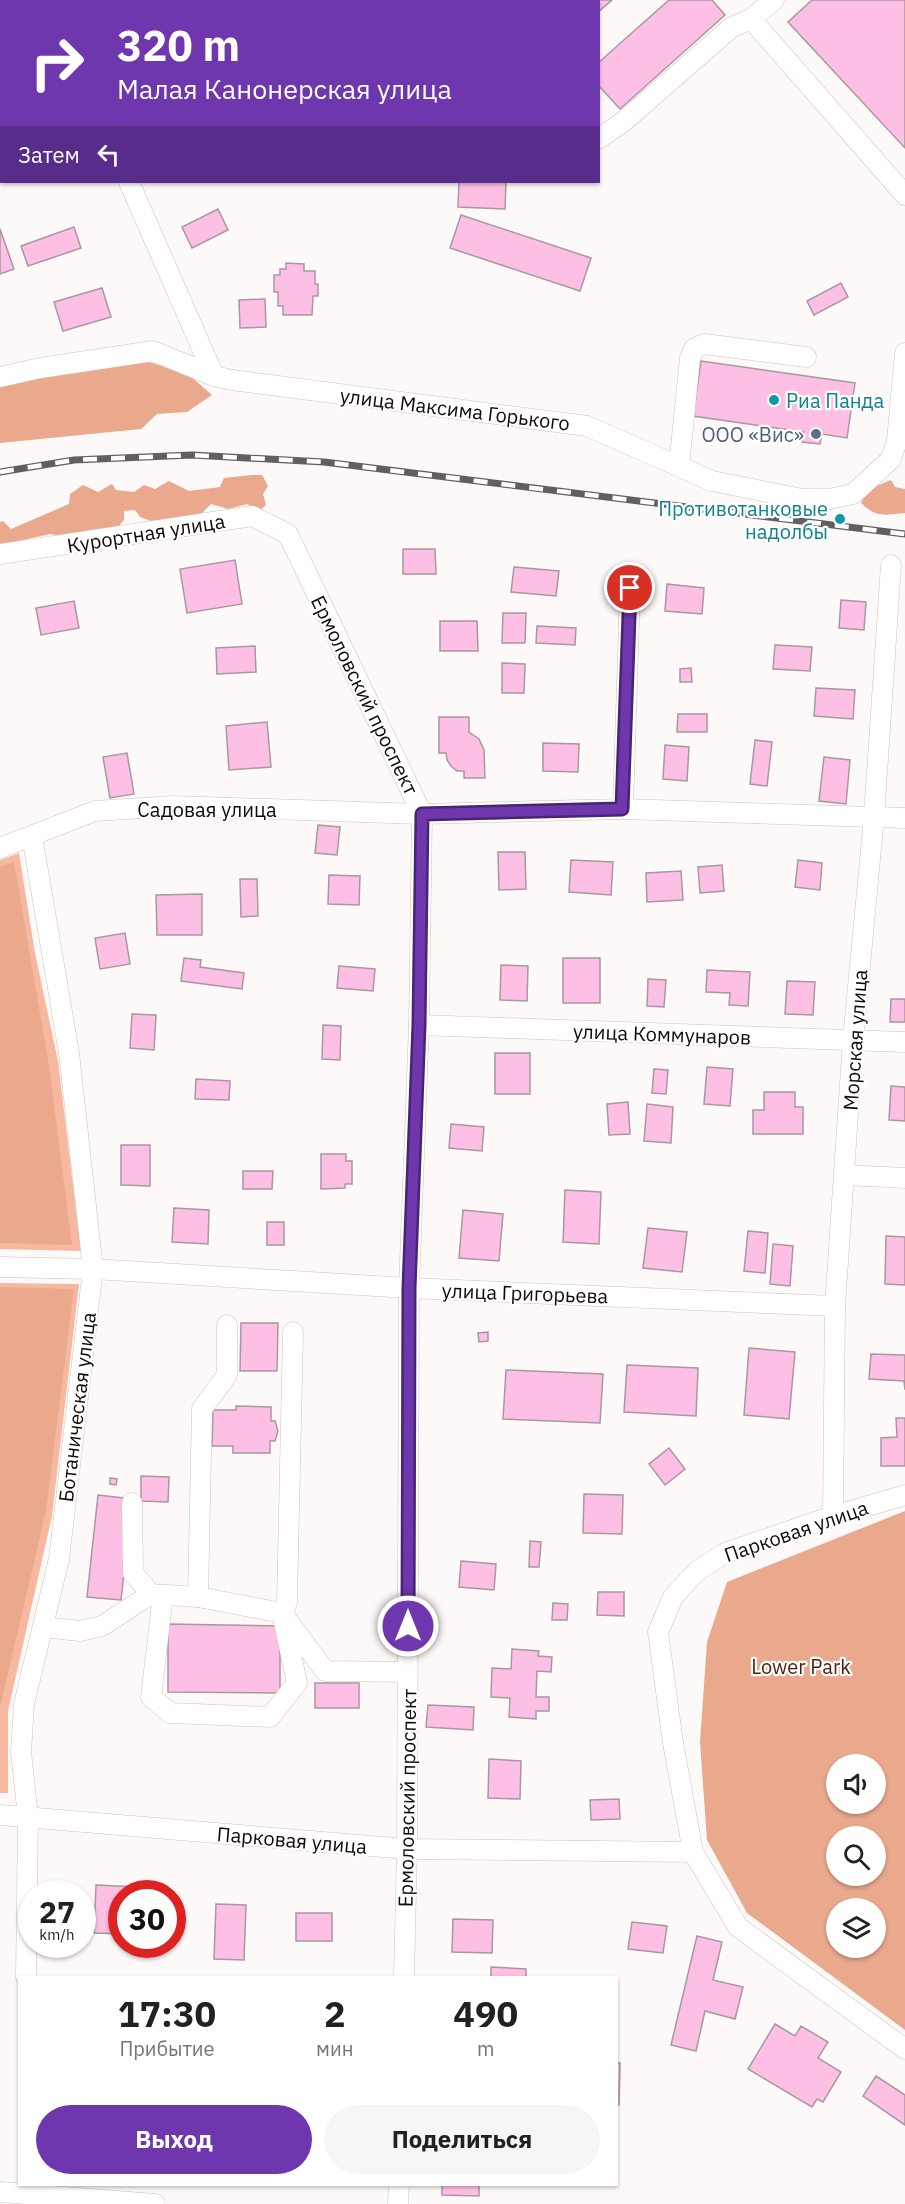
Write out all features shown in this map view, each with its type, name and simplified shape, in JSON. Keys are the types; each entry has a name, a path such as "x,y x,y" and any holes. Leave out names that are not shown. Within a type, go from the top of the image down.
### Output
{"street":[{"path":"600,138 622,122 732,27 751,19 774,0"},
{"path":"751,19 905,195"},
{"path":"129,183 214,376"},
{"path":"679,466 690,358 694,349 704,344 806,357"},
{"name":"улица Максима Горького","path":"0,377 40,368 153,351 214,376 267,385 588,426 711,480 802,499 829,499 853,494 898,461"},
{"path":"898,461 897,441 902,405 904,360"},
{"name":"Курортная улица","path":"0,554 252,516 288,534"},
{"name":"Ермоловский проспект","path":"288,534 422,814 419,1025 409,1288 407,1849 404,1976"},
{"name":"Морская улица","path":"833,1516 835,1306 853,1040 874,816 891,565"},
{"path":"622,809 630,588"},
{"name":"Садовая улица","path":"0,848 95,811 173,806 422,814 622,809 905,818"},
{"name":"Ботаническая улица","path":"26,1976 28,1817 21,1752 24,1704 59,1559 93,1269 69,1053 32,836"},
{"name":"улица Коммунаров","path":"419,1025 905,1042"},
{"path":"845,1175 905,1178"},
{"name":"улица Григорьева","path":"0,1267 93,1269 409,1288 835,1306"},
{"path":"198,1597 202,1409 227,1375 227,1325"},
{"path":"157,1594 151,1696 170,1713 270,1717 297,1683 282,1613 287,1602 293,1332"},
{"name":"Парковая улица","path":"905,1494 725,1553 697,1571 673,1597 658,1632 672,1743 693,1852 738,1927 905,2049"},
{"path":"132,1503 133,1573 157,1594"},
{"path":"43,1627 80,1631 102,1626 157,1594 198,1597 282,1613 325,1671 408,1672"},
{"name":"Парковая улица","path":"0,1815 407,1849 693,1852"},
{"path":"398,2204 399,2186"},
{"path":"0,2192 24,2189 154,2204"}],"shaded area":[{"path":"19,853 35,953 58,1061 81,1251 0,1249 0,860"},
{"path":"0,1283 79,1284 52,1516 8,1711 8,1793 0,1793"}],"green space":[{"path":"140,359 189,375 212,395 187,412 157,414 141,429 0,443 0,382"},
{"path":"262,475 268,486 263,494 266,505 260,510 253,511 248,504 228,509 211,504 202,513 159,524 140,517 135,510 124,511 124,520 112,534 74,538 50,534 0,545 0,522 3,521 11,529 69,504 70,494 83,485 98,492 112,484 116,490 134,492 144,485 155,489 169,481 189,491 220,487 224,478"},
{"path":"891,480 895,487 905,489 905,513 876,513 861,503 866,490"},
{"path":"14,862 49,1066 72,1245 0,1243 0,867"},
{"path":"0,1287 74,1289 46,1511 0,1707"},
{"name":"Lower Park","path":"905,1511 905,2030 747,1913 707,1840 700,1742 707,1642 727,1582"}],"building":[{"path":"600,0 612,0 600,10"},
{"path":"669,0 712,0 725,15 620,109 600,87 600,61"},
{"path":"812,0 905,0 905,148 788,22"},
{"path":"459,183 506,183 505,209 458,207"},
{"path":"218,209 228,230 192,248 182,227"},
{"path":"461,215 591,258 580,291 450,248"},
{"path":"74,227 81,248 28,266 21,246"},
{"path":"0,229 14,269 0,274"},
{"path":"286,263 304,264 304,271 315,271 318,296 313,296 312,315 283,315 283,306 278,306 278,292 274,292 274,275 280,275 280,269 286,269"},
{"path":"841,283 848,297 814,315 807,301"},
{"path":"102,288 111,317 63,331 54,302"},
{"path":"265,299 266,327 240,328 239,300"},
{"name":"Риа Панда","path":"701,361 855,383 847,438 822,434 820,444 802,442 804,432 693,416"},
{"path":"403,549 435,549 436,574 403,574"},
{"path":"235,560 242,604 187,613 180,569"},
{"path":"514,567 559,571 556,596 511,592"},
{"path":"667,584 704,588 702,614 665,611"},
{"path":"841,600 866,602 864,630 839,628"},
{"path":"74,601 79,628 41,635 36,608"},
{"path":"503,613 526,613 525,643 502,643"},
{"path":"440,621 477,621 478,651 440,651"},
{"path":"537,626 576,628 575,645 536,643"},
{"path":"775,645 812,647 810,671 773,669"},
{"path":"255,646 256,672 217,674 216,648"},
{"path":"502,663 525,664 524,693 502,693"},
{"path":"691,668 692,682 680,682 680,669"},
{"path":"816,688 855,690 853,719 814,716"},
{"path":"678,714 707,714 707,732 677,732"},
{"path":"439,717 469,717 469,732 479,739 484,750 485,778 464,778 464,771 457,771 451,766 446,753 439,753"},
{"path":"267,722 271,767 229,770 226,726"},
{"path":"755,740 772,742 767,786 750,784"},
{"path":"543,743 579,744 578,772 543,771"},
{"path":"665,745 689,747 687,781 663,779"},
{"path":"127,753 134,794 110,798 103,757"},
{"path":"824,757 850,760 846,804 819,801"},
{"path":"318,825 340,827 337,855 315,853"},
{"path":"498,852 525,852 526,889 499,890"},
{"path":"571,860 613,862 611,895 569,892"},
{"path":"798,860 822,863 820,890 795,887"},
{"path":"722,865 724,891 700,893 698,867"},
{"path":"681,871 683,900 647,902 646,873"},
{"path":"329,875 360,876 359,905 328,904"},
{"path":"240,879 257,879 258,916 241,917"},
{"path":"202,894 202,935 157,935 156,895"},
{"path":"125,933 130,964 100,969 95,938"},
{"path":"184,958 201,960 200,967 244,973 242,989 181,981"},
{"path":"563,958 600,958 600,1003 563,1003"},
{"path":"501,965 528,966 527,1001 500,1000"},
{"path":"339,966 375,969 373,991 337,988"},
{"path":"707,970 750,972 748,1006 729,1005 730,993 706,992"},
{"path":"648,979 666,980 664,1007 647,1006"},
{"path":"787,981 815,982 813,1015 785,1014"},
{"path":"891,999 905,999 905,1022 890,1022"},
{"path":"132,1014 156,1015 154,1050 130,1048"},
{"path":"323,1025 341,1026 340,1060 322,1059"},
{"path":"495,1053 530,1053 530,1094 495,1094"},
{"path":"707,1067 733,1069 730,1106 704,1104"},
{"path":"654,1069 668,1070 666,1094 652,1093"},
{"path":"196,1079 230,1081 229,1100 195,1099"},
{"path":"891,1086 905,1087 905,1121 889,1120"},
{"path":"764,1092 795,1092 795,1107 803,1107 803,1134 753,1134 753,1110 764,1110"},
{"path":"628,1102 630,1134 609,1135 607,1104"},
{"path":"647,1104 673,1107 671,1143 644,1141"},
{"path":"451,1124 484,1127 482,1151 449,1148"},
{"path":"121,1145 150,1145 150,1186 121,1185"},
{"path":"321,1154 346,1154 346,1161 352,1161 352,1184 345,1184 345,1188 321,1189"},
{"path":"243,1171 273,1171 272,1189 243,1189"},
{"path":"565,1190 601,1192 599,1244 563,1242"},
{"path":"174,1208 209,1210 208,1244 172,1242"},
{"path":"463,1210 503,1214 499,1261 459,1258"},
{"path":"267,1222 284,1222 284,1245 267,1245"},
{"path":"648,1228 687,1232 682,1272 643,1268"},
{"path":"748,1231 768,1233 765,1273 744,1271"},
{"path":"886,1236 905,1237 905,1285 885,1284"},
{"path":"773,1244 793,1246 790,1286 770,1284"},
{"path":"241,1323 278,1323 277,1371 240,1371"},
{"path":"488,1332 488,1341 479,1342 478,1333"},
{"path":"749,1348 795,1352 789,1419 744,1415"},
{"path":"871,1354 905,1355 905,1390 904,1381 869,1379"},
{"path":"627,1365 698,1368 696,1416 624,1412"},
{"path":"506,1370 603,1374 600,1423 503,1419"},
{"path":"236,1406 271,1407 271,1421 275,1421 278,1431 275,1441 270,1441 270,1453 233,1453 233,1446 212,1446 213,1410 236,1410"},
{"path":"896,1418 905,1418 905,1466 881,1466 881,1438 897,1437"},
{"path":"669,1448 685,1469 665,1485 649,1464"},
{"path":"141,1476 169,1477 168,1502 141,1501"},
{"path":"110,1478 117,1479 116,1485 110,1484"},
{"path":"584,1494 623,1495 622,1534 583,1533"},
{"path":"98,1495 132,1499 121,1600 87,1597"},
{"path":"530,1541 541,1542 539,1567 529,1567"},
{"path":"461,1561 496,1564 494,1590 459,1587"},
{"path":"598,1592 624,1592 624,1616 597,1615"},
{"path":"553,1603 568,1604 567,1620 552,1620"},
{"path":"168,1624 280,1626 280,1693 168,1692"},
{"path":"512,1649 539,1651 538,1656 552,1657 551,1672 537,1671 536,1697 549,1697 549,1711 536,1711 536,1719 509,1717 510,1698 491,1697 492,1668 511,1669"},
{"path":"315,1683 359,1683 359,1708 315,1708"},
{"path":"428,1705 474,1707 473,1730 426,1727"},
{"path":"489,1759 521,1761 520,1799 488,1798"},
{"path":"619,1799 620,1819 591,1820 590,1800"},
{"path":"96,1885 108,1886 108,1934 96,1933"},
{"path":"216,1904 246,1905 244,1960 214,1959"},
{"path":"296,1913 332,1913 332,1941 296,1941"},
{"path":"453,1919 493,1920 492,1953 452,1952"},
{"path":"632,1922 667,1926 663,1953 628,1949"},
{"path":"697,1936 722,1942 713,1980 743,1987 735,2019 705,2011 696,2051 671,2045"},
{"path":"491,1967 526,1969 526,1976 491,1976"},
{"path":"775,2024 795,2036 801,2026 828,2042 818,2058 841,2072 823,2102 817,2099 812,2107 748,2069"},
{"path":"618,2063 620,2063 619,2105"},
{"path":"876,2076 905,2095 905,2125 863,2096"},
{"path":"442,2186 479,2186 479,2196 442,2195"}],"railway":[{"path":"0,472 74,460 192,455 324,462 905,534"}],"place":[{"name":"Риа Панда","path":"774,400"},
{"name":"ООО «Вис»","path":"816,434"},
{"name":"Противотанковые надолбы","path":"840,519"}],"route":[{"path":"408,1626 409,1288 419,1025 422,814 622,809 630,588"}]}
